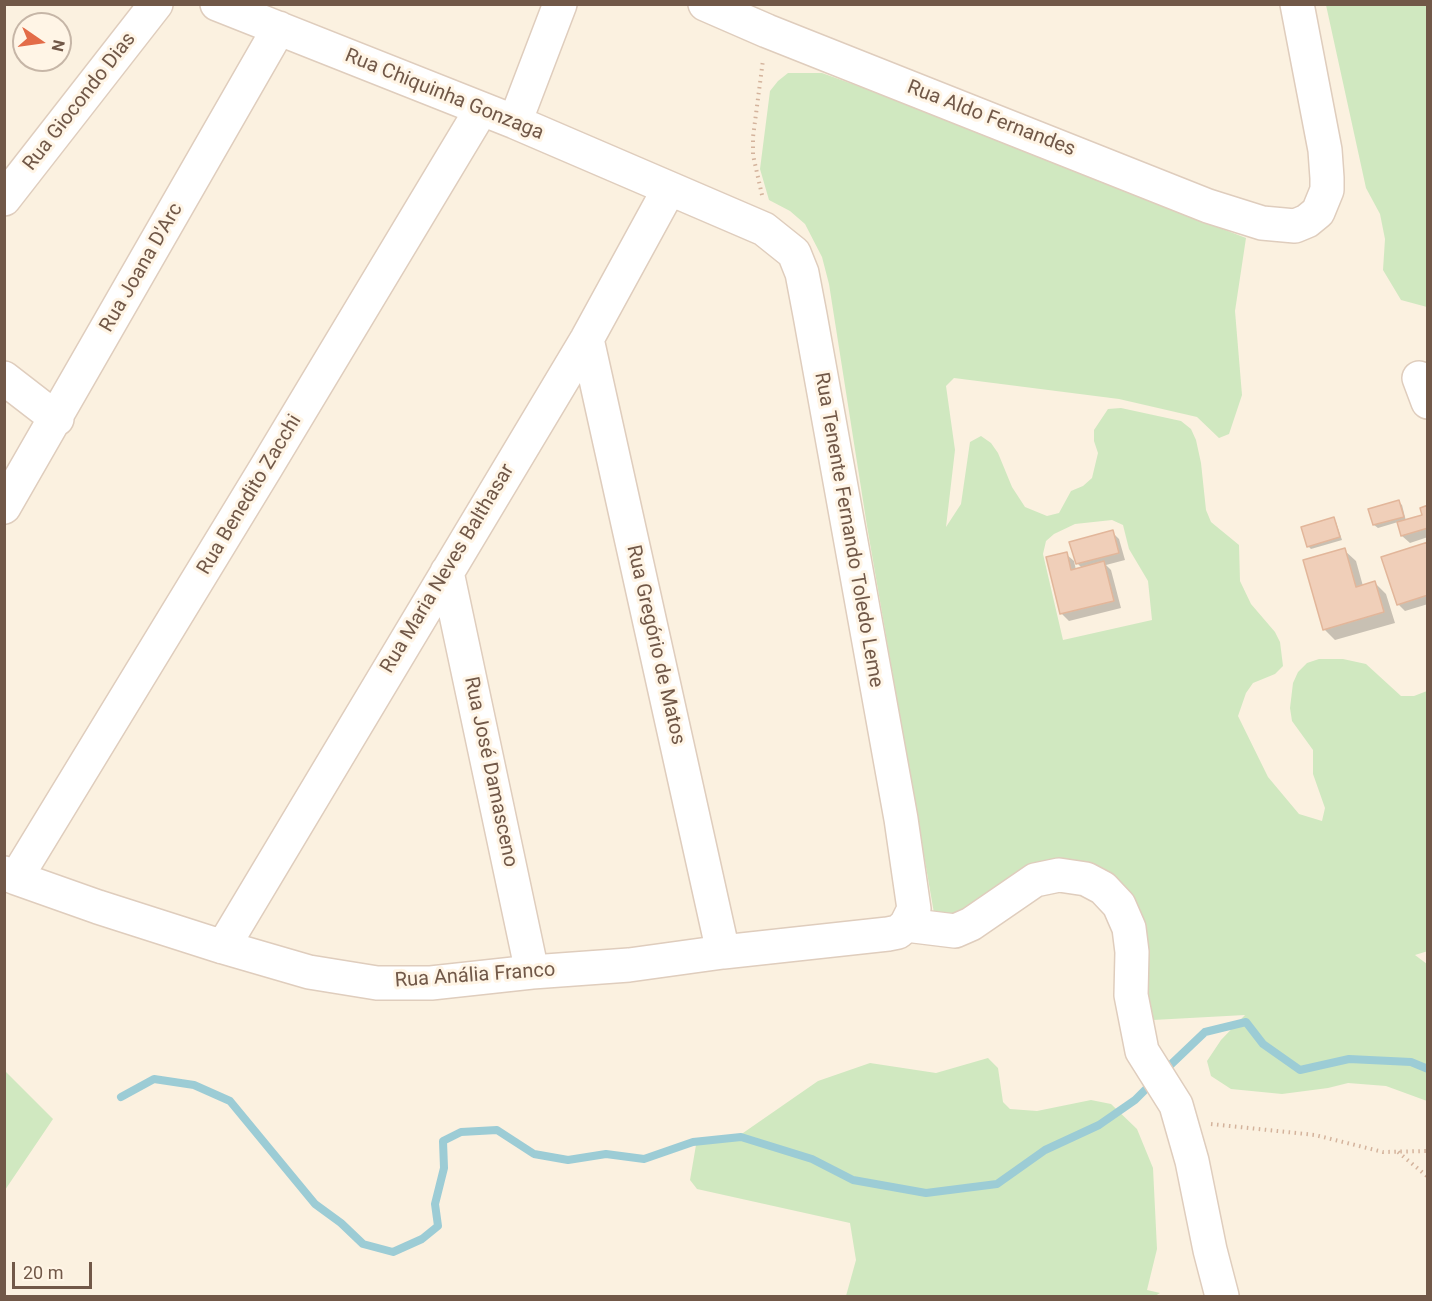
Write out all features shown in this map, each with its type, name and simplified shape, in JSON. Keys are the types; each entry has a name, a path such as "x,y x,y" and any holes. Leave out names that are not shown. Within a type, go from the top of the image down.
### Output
{"street":[{"name":"Rua Giocondo Dias","path":"4,199 156,4"},
{"name":"Rua Chiquinha Gonzaga","path":"217,4 515,122 669,189"},
{"path":"515,122 560,4"},
{"name":"Rua Aldo Fernandes","path":"705,4 770,18 1208,206 1243,217 1295,226 1307,221 1318,212 1327,190 1326,150 1297,4"},
{"name":"Rua Joana D'Arc","path":"4,507 57,419 279,28"},
{"name":"Rua Benedito Zacchi","path":"10,876 267,466 481,110"},
{"name":"Rua Tenente Fernando Toledo Leme","path":"669,189 764,229 794,253 802,273 909,866 914,909 897,930"},
{"name":"Rua Maria Neves Balthasar","path":"223,947 587,339 669,189"},
{"name":"Rua Gregório de Matos","path":"587,339 723,952"},
{"path":"4,378 57,419"},
{"name":"Rua José Damasceno","path":"447,572 532,972"},
{"name":"Rua Anália Franco","path":"10,876 223,947 309,972 377,983 431,983 532,972 629,965 897,930 955,931 971,924 1035,880 1059,875 1086,879 1103,888 1119,905 1129,928 1132,952 1131,995 1142,1051 1176,1105 1192,1161 1222,1296"}],"path":[{"path":"764,229 763,200 753,146 770,18"},
{"path":"1181,1121 1315,1135 1383,1152 1428,1151"},
{"path":"1398,1152 1428,1177"}],"green space":[{"path":"1326,5 1427,5 1427,307 1401,300 1383,270 1385,239 1380,214 1366,188"},
{"path":"788,73 822,73 972,127 1246,238 1235,311 1242,395 1229,434 1219,438 1197,417 1119,399 954,378 946,386 955,450 946,527 961,504 970,442 981,436 991,443 998,453 1012,487 1025,507 1047,516 1059,513 1071,491 1083,486 1092,478 1098,453 1094,441 1094,430 1108,409 1121,408 1181,421 1191,429 1196,440 1206,510 1211,522 1239,545 1240,581 1251,604 1275,632 1280,642 1283,666 1275,674 1253,683 1246,693 1238,716 1268,777 1299,814 1322,821 1325,808 1313,774 1313,750 1292,721 1290,708 1293,683 1298,672 1307,663 1319,659 1343,659 1366,664 1401,696 1414,696 1427,691 1428,951 1415,955 1427,964 1427,1101 1386,1086 1348,1083 1282,1094 1231,1089 1211,1076 1207,1061 1221,1040 1245,1015 1153,1020 1144,1010 1089,869 977,912 935,919 867,526 829,284 822,257 805,224 790,211 769,200 760,169 770,91","holes":["1112,520 1123,525 1129,549 1148,581 1152,620 1063,640 1043,554 1046,541 1054,534 1075,524"]},
{"path":"988,1058 998,1068 1003,1102 1010,1109 1037,1111 1091,1100 1111,1104 1137,1129 1153,1168 1157,1249 1147,1290 1160,1293 1155,1296 846,1296 856,1260 850,1223 697,1189 690,1180 696,1145 743,1133 818,1081 870,1063 936,1073"},
{"path":"5,1071 53,1119 5,1190"}],"building":[{"path":"1399,500 1404,517 1373,525 1368,509"},
{"path":"1428,505 1428,528 1401,536 1397,522 1422,515 1420,508"},
{"path":"1334,517 1340,537 1307,547 1301,527"},
{"path":"1113,530 1119,553 1076,564 1069,542"},
{"path":"1428,542 1428,595 1397,605 1381,557"},
{"path":"1345,548 1356,587 1375,581 1384,612 1323,630 1303,560"},
{"path":"1067,552 1071,570 1104,561 1114,601 1060,614 1046,557"}],"waterway":[{"path":"1163,1072 1205,1032 1246,1022 1263,1044 1300,1070 1349,1059 1411,1062 1428,1069"},
{"path":"121,1097 154,1079 194,1085 230,1101 315,1204 341,1223 363,1244 393,1252 422,1239 438,1226 435,1204 444,1168 443,1141 461,1132 497,1130 534,1154 568,1160 606,1154 644,1159 693,1142 741,1137 812,1159 853,1180 926,1193 997,1184 1045,1150 1099,1125 1135,1100 1154,1081"}]}
